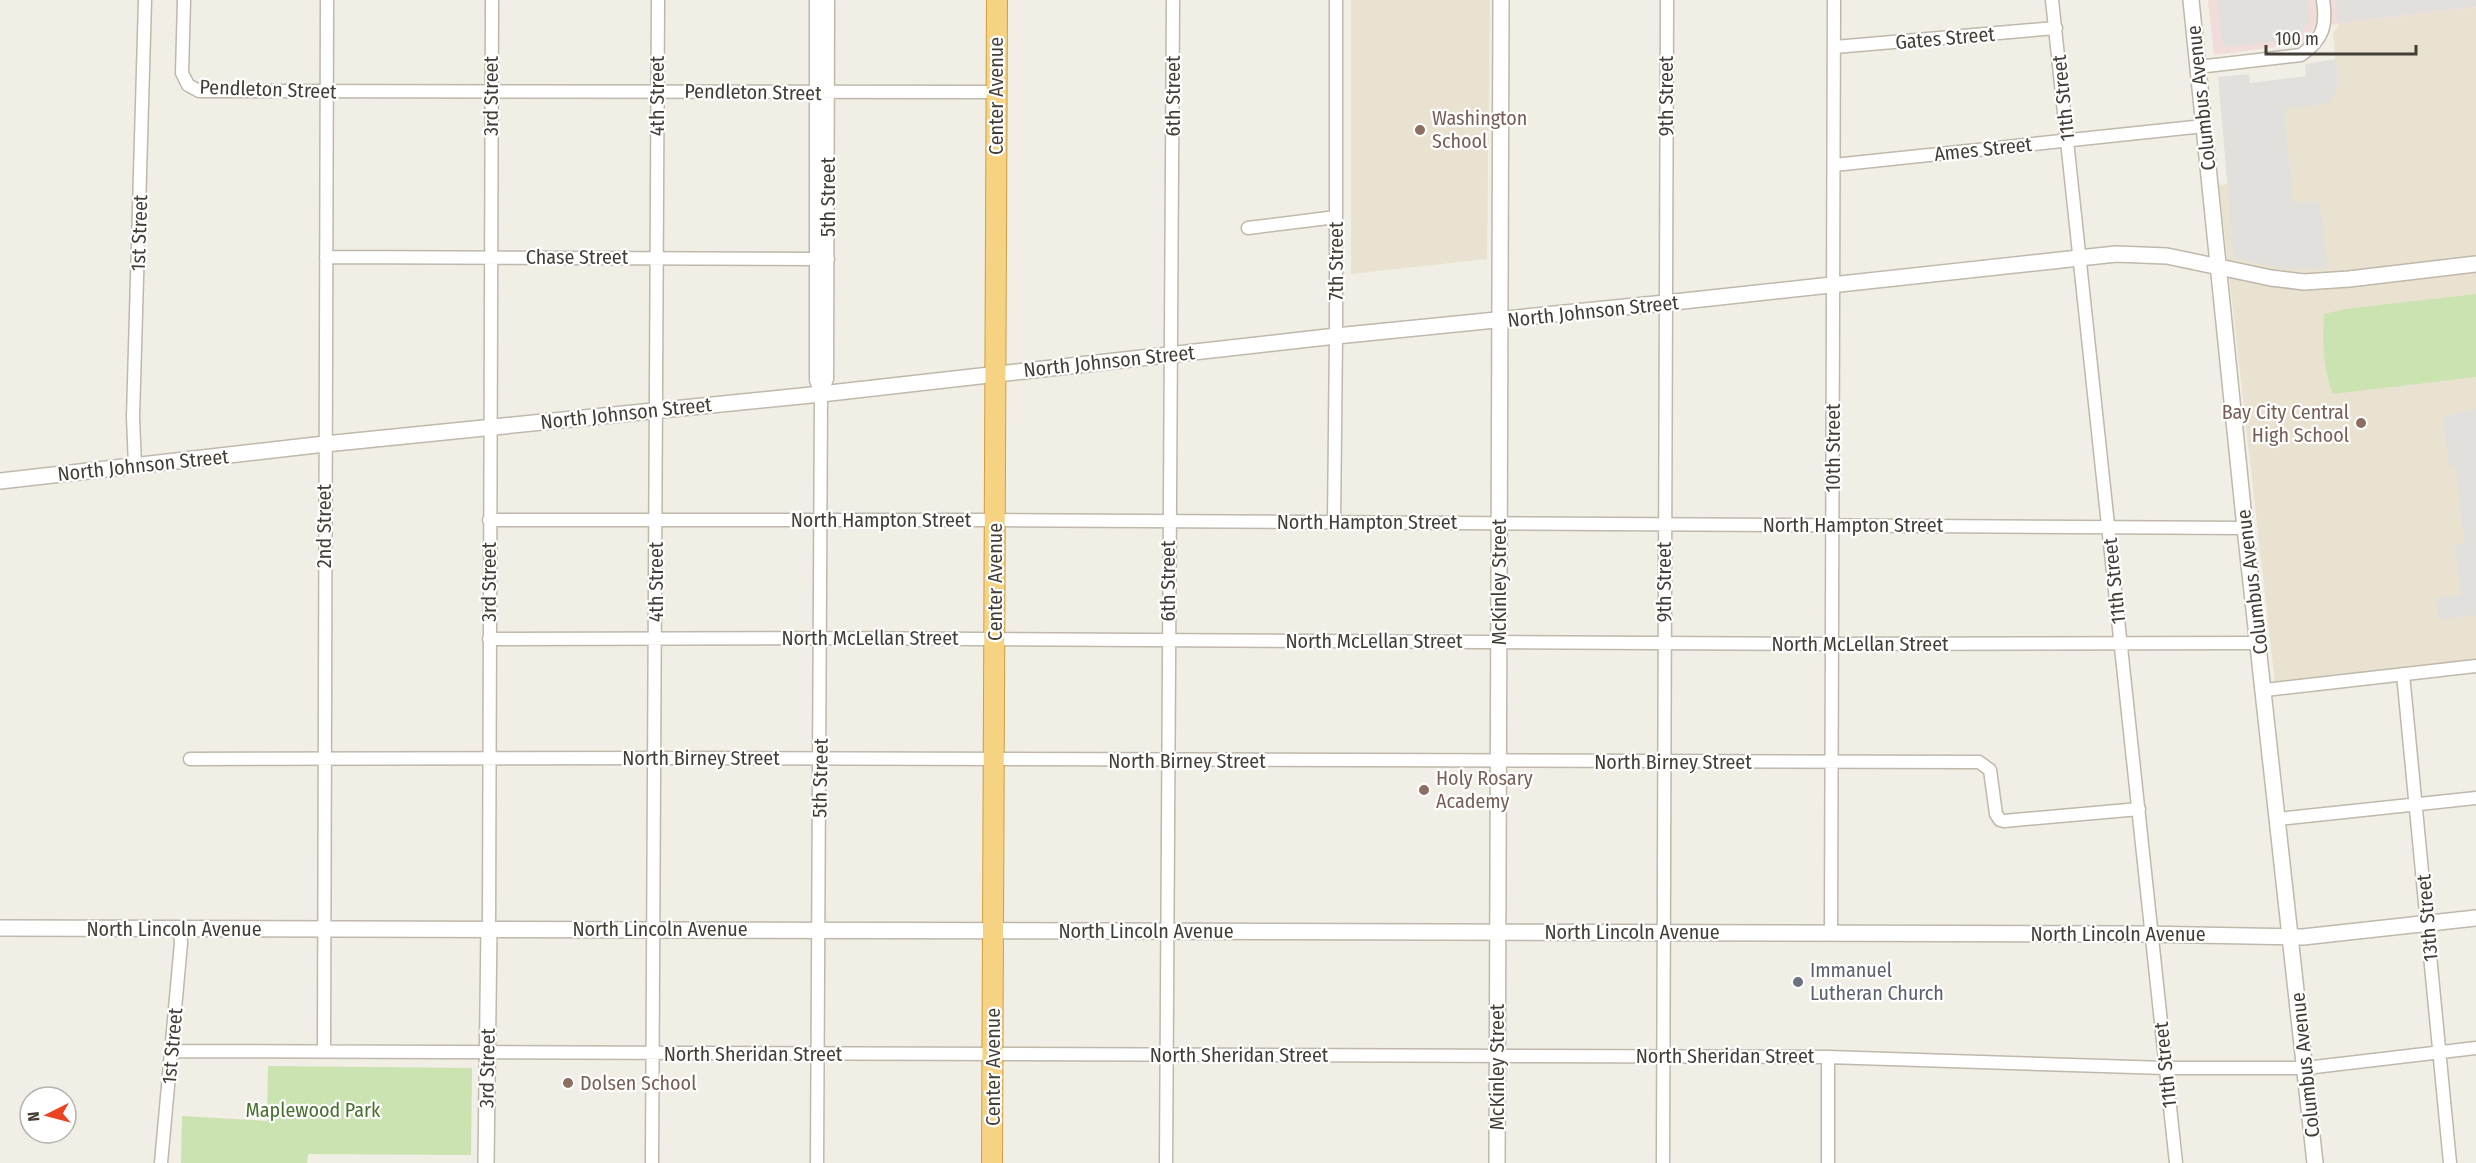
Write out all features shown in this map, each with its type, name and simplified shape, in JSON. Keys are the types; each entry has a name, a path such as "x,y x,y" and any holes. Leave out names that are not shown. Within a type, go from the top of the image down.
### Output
{"highway":[{"name":"Center Avenue","path":"992,1163 996,0"}],"street":[{"name":"1st Street","path":"135,466 133,417 145,0"},
{"name":"Pendleton Street","path":"184,0 182,73 188,85 199,91 996,92"},
{"name":"2nd Street","path":"324,1051 323,758 327,0"},
{"name":"3rd Street","path":"486,1163 492,0"},
{"name":"4th Street","path":"652,1163 658,0"},
{"name":"5th Street","path":"816,0 822,93 822,259 816,380 821,394 817,1163"},
{"name":"5th Street","path":"822,93 828,0"},
{"name":"6th Street","path":"1166,1163 1168,522 1173,0"},
{"name":"7th Street","path":"1334,522 1336,0"},
{"name":"McKinley Street","path":"1497,1163 1501,0"},
{"name":"9th Street","path":"1663,1163 1662,762 1667,0"},
{"name":"10th Street","path":"1832,933 1834,0"},
{"name":"11th Street","path":"2052,0 2176,1163"},
{"name":"Columbus Avenue","path":"2191,0 2245,528 2265,690 2315,1163"},
{"path":"2198,67 2301,55 2313,46 2320,36 2326,18 2323,0"},
{"name":"Gates Street","path":"1835,47 2056,28"},
{"name":"Ames Street","path":"1834,165 2204,126"},
{"path":"1248,228 1336,217"},
{"name":"North Johnson Street","path":"0,481 325,444 821,394 1336,336 2080,258 2139,254 2167,256 2271,278 2304,282 2476,264"},
{"name":"Chase Street","path":"326,257 822,259"},
{"name":"North Hampton Street","path":"489,520 995,520 2245,528"},
{"name":"North McLellan Street","path":"489,639 821,638 1663,644 2259,644"},
{"path":"2265,690 2476,666"},
{"name":"13th Street","path":"2403,674 2450,1163"},
{"name":"North Birney Street","path":"190,759 1979,762 1989,770 1996,814 2000,820 2139,809"},
{"path":"2278,819 2476,798"},
{"name":"North Lincoln Avenue","path":"0,928 1663,932 2291,935 2303,937 2476,918"},
{"name":"1st Street","path":"161,1163 181,943 180,929"},
{"name":"North Sheridan Street","path":"172,1051 1828,1056 2165,1068 2306,1068 2476,1048"},
{"path":"1828,1056 1828,1163"}],"shaded area":[{"name":"Washington School","path":"1351,0 1490,0 1487,259 1351,274"},
{"path":"2208,0 2476,0 2476,7 2315,27 2305,43 2214,55"},
{"path":"2217,0 2308,0 2310,23 2302,30 2302,40 2223,47"},
{"path":"2336,0 2476,0 2476,6 2338,23"},
{"name":"Bay City Central High School","path":"2476,7 2476,661 2275,684 2219,185 2290,178 2284,108 2338,86 2333,34 2339,24"},
{"path":"2336,59 2338,86 2330,103 2284,109 2293,203 2319,201 2328,269 2279,268 2234,258 2218,77 2249,74 2250,83 2306,76 2305,64"},
{"path":"2476,408 2476,615 2438,619 2436,599 2461,596 2455,544 2464,542 2456,466 2449,466 2443,417"}],"green space":[{"path":"2476,294 2476,377 2333,394 2324,355 2324,314 2345,309"},
{"name":"Maplewood Park","path":"268,1066 472,1068 471,1155 308,1154 307,1163 181,1163 182,1116 267,1121"}],"place":[{"name":"Washington School","path":"1420,130"},
{"name":"Bay City Central High School","path":"2361,423"},
{"name":"Holy Rosary Academy","path":"1424,790"},
{"name":"Immanuel Lutheran Church","path":"1798,982"},
{"name":"Dolsen School","path":"568,1083"}]}
